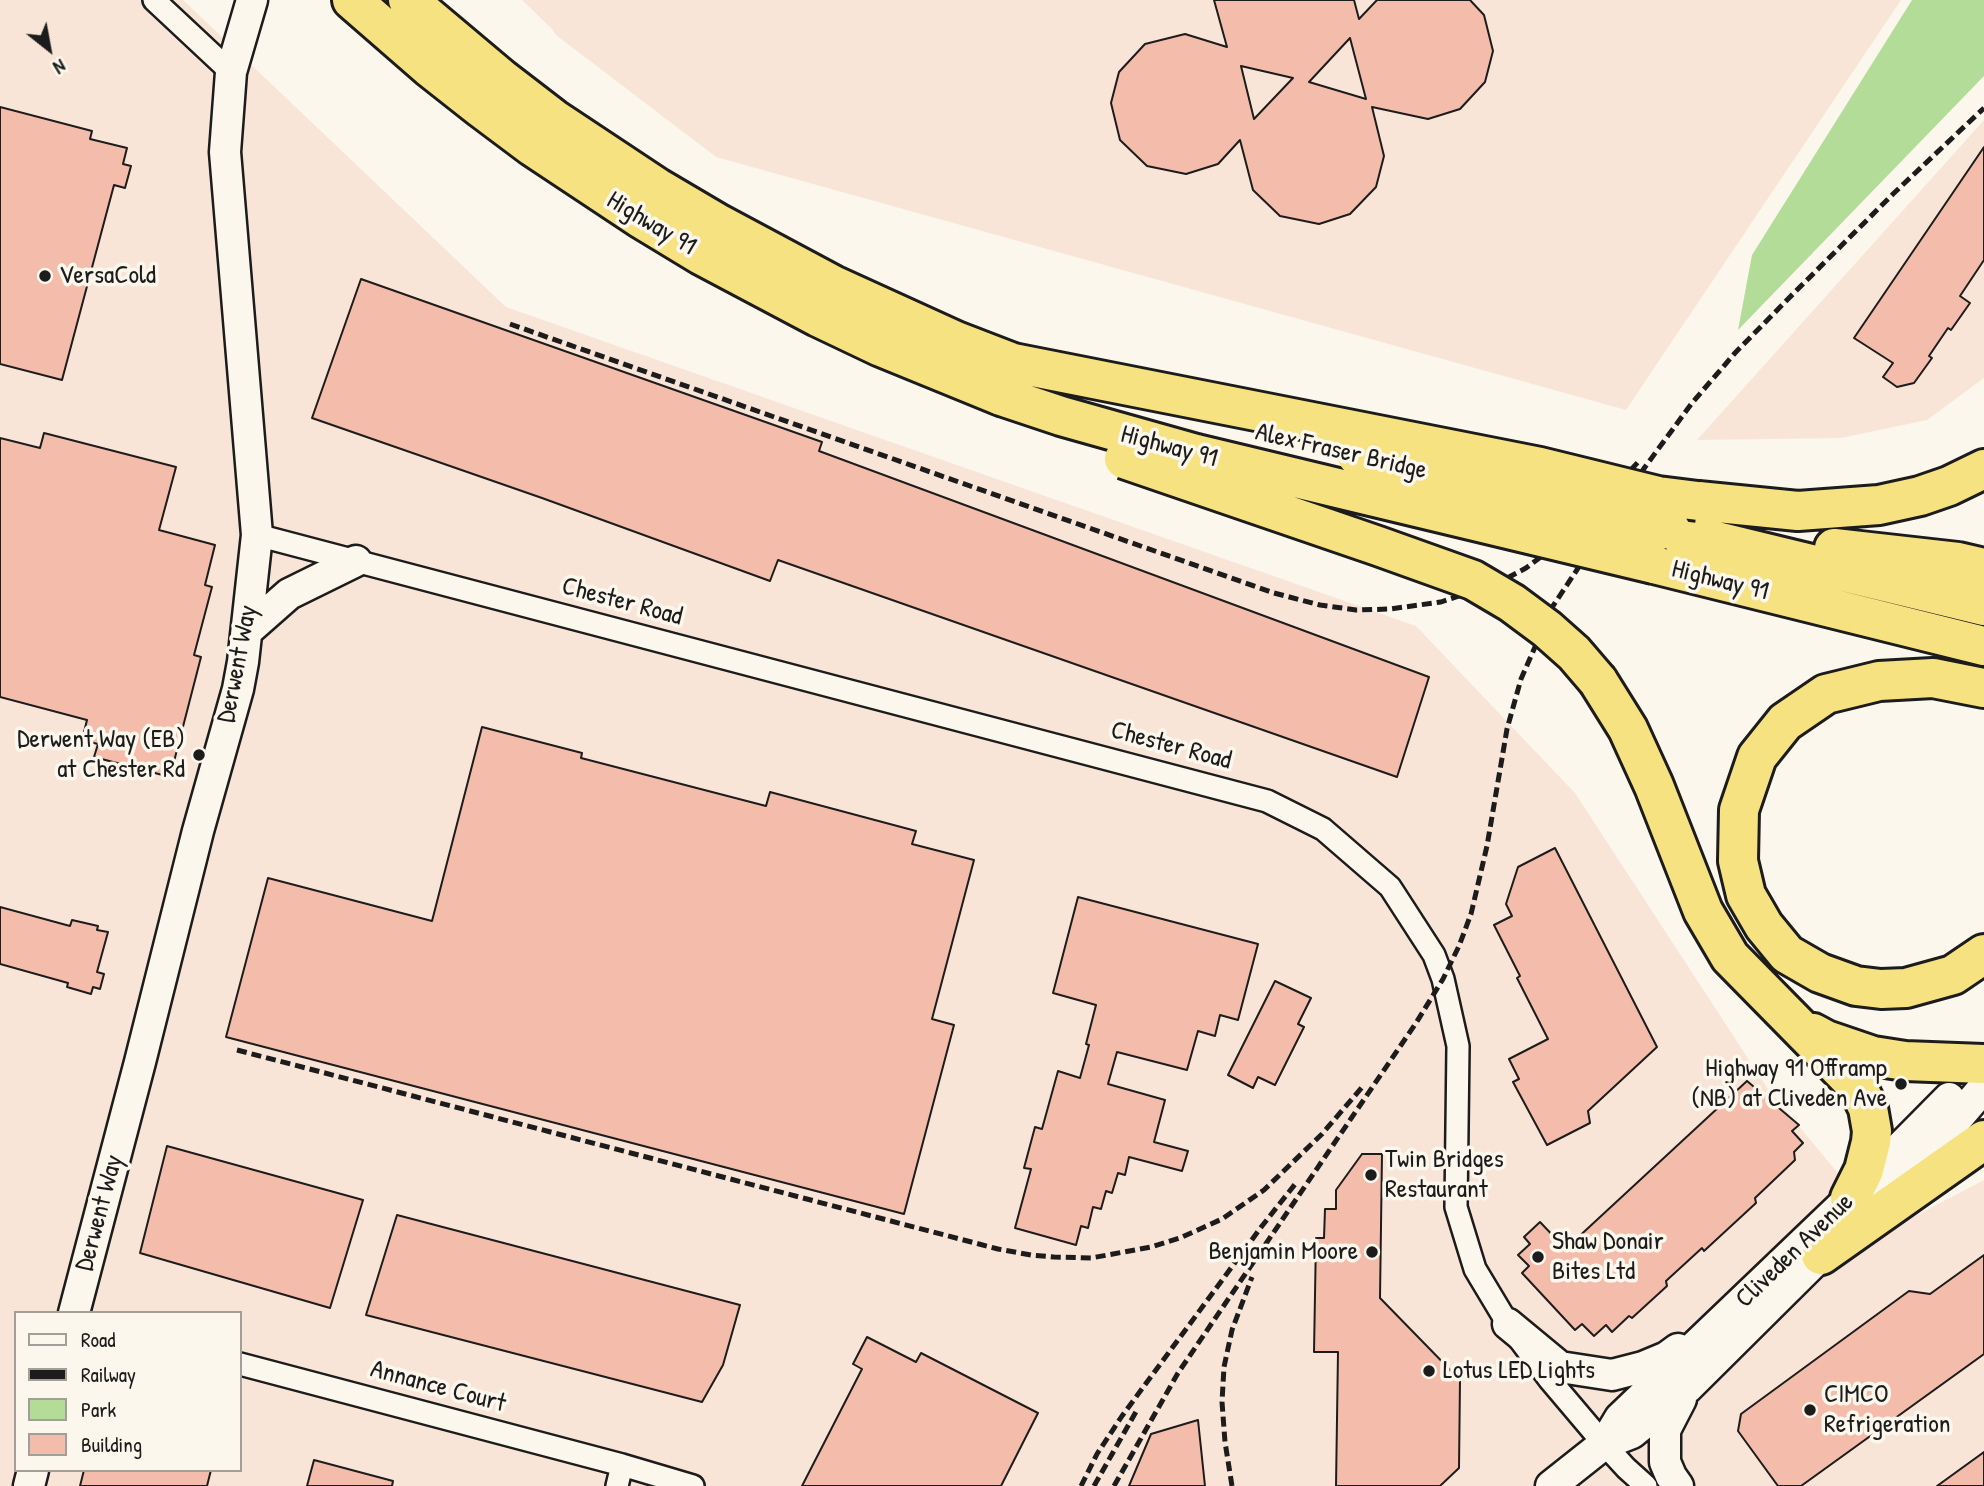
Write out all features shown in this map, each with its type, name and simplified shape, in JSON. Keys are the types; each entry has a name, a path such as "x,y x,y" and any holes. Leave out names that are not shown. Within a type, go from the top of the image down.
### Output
{"highway":[{"path":"352,0 441,52"},
{"path":"408,0 441,52"},
{"name":"Highway 91","path":"441,52 533,147 586,184 701,255 839,327 930,368 1007,379 1061,416 1196,454 1984,646"},
{"path":"1007,379 1541,467 1658,496 1698,502 1798,511 1879,505 1930,493 1984,469"},
{"path":"1007,379 1116,457 1473,580 1512,603 1574,653 1598,681 1628,729 1654,786 1703,911 1730,957 1860,1092 1868,1108 1871,1142 1864,1170 1850,1198"},
{"name":"Alex Fraser Bridge","path":"1007,379 1072,382 1205,419 1671,530"},
{"path":"1671,530 1958,562 1984,568"},
{"name":"Highway 91","path":"1671,530 1984,606"},
{"path":"1984,688 1933,678 1879,681 1826,694 1785,722 1757,757 1739,810 1738,861 1746,895 1764,926 1787,954 1820,973 1856,986 1906,988 1953,975 1984,954"},
{"path":"1796,1023 1826,1040 1872,1056 1982,1068"},
{"path":"1821,1255 1984,1140"}],"street":[{"path":"155,0 231,72"},
{"name":"Derwent Way","path":"75,1311 198,831 238,689 247,631 257,535 225,152 231,72 252,0"},
{"name":"Chester Road","path":"257,535 1267,801 1324,829 1390,887 1434,955 1443,979 1458,1046 1456,1207 1475,1269 1508,1324 1549,1379 1604,1444 1646,1486"},
{"path":"247,631 289,594 356,561"},
{"name":"Cliveden Avenue","path":"1604,1444 1620,1418 1982,1068"},
{"name":"Cliveden Avenue","path":"1551,1486 1604,1444 1632,1433 1687,1388 1938,1141 1982,1068"},
{"path":"1508,1324 1560,1367 1612,1375 1667,1357 1733,1311"},
{"name":"Annance Court","path":"242,1365 692,1486"},
{"path":"1678,1486 1665,1462 1664,1430 1687,1388"},
{"path":"617,1486 622,1465"}],"shaded area":[{"path":"0,0 183,0 506,307 1416,626 1575,793 1768,1089 1886,1231 1984,1180 1984,1486 0,1486"},
{"path":"522,0 1901,0 1626,410 716,157 556,35"},
{"path":"1984,120 1984,378 1927,420 1841,438 1697,440"}],"green space":[{"path":"1912,0 1984,0 1984,76 1738,330 1752,255"}],"building":[{"path":"1214,0 1354,0 1359,19 1377,0 1470,0 1484,15 1493,51 1485,82 1460,109 1428,119 1372,107 1384,156 1376,187 1350,214 1319,224 1280,216 1253,190 1240,140 1218,164 1186,174 1147,166 1120,140 1111,103 1119,72 1145,44 1185,34 1227,47","holes":["1350,38 1366,99 1309,82","1241,66 1293,78 1254,119"]},
{"name":"VersaCold","path":"0,107 92,131 90,139 127,148 123,164 131,166 125,188 114,185 62,380 0,364"},
{"path":"1984,147 1984,260 1960,296 1970,303 1951,330 1948,328 1929,356 1932,358 1914,383 1897,387 1883,377 1893,363 1854,338"},
{"path":"361,279 822,442 819,451 1429,677 1397,777 778,560 770,581 312,418"},
{"path":"44,433 176,467 159,530 215,545 205,585 212,587 194,655 201,657 170,777 94,757 98,744 82,740 87,720 0,697 0,438 40,448"},
{"path":"482,727 582,753 581,758 766,806 770,792 916,831 912,844 974,860 932,1019 954,1025 904,1214 226,1037 268,878 432,921"},
{"path":"1555,848 1657,1047 1588,1111 1590,1123 1547,1145 1513,1082 1519,1079 1509,1059 1548,1039 1494,925 1512,916 1506,904 1518,867"},
{"path":"1078,897 1258,944 1238,1020 1220,1015 1215,1036 1198,1031 1187,1070 1117,1052 1108,1084 1165,1100 1154,1142 1188,1151 1182,1171 1129,1157 1125,1175 1118,1173 1112,1193 1106,1191 1101,1209 1093,1207 1088,1228 1081,1226 1076,1245 1015,1228 1031,1169 1024,1168 1035,1127 1042,1129 1058,1071 1080,1078 1089,1045 1086,1044 1096,1005 1053,993"},
{"path":"0,907 70,926 72,920 98,926 97,930 108,932 97,972 104,974 100,989 93,987 91,994 67,987 68,983 0,964"},
{"path":"1275,981 1311,998 1298,1024 1304,1027 1275,1085 1258,1077 1253,1088 1228,1075"},
{"path":"1747,1081 1799,1125 1792,1131 1803,1143 1794,1152 1795,1160 1755,1198 1756,1203 1704,1251 1702,1248 1666,1281 1667,1286 1632,1318 1629,1316 1612,1332 1606,1325 1594,1336 1582,1324 1575,1330 1522,1273 1529,1266 1518,1255 1530,1244 1524,1237 1540,1222 1560,1243 1573,1242"},
{"path":"167,1146 363,1200 330,1308 140,1253"},
{"path":"1362,1154 1382,1154 1380,1298 1460,1380 1459,1468 1440,1486 1336,1486 1338,1352 1314,1352 1316,1238 1324,1238 1325,1209 1336,1209 1336,1190"},
{"path":"397,1215 740,1305 723,1365 702,1402 366,1315"},
{"path":"1984,1255 1984,1354 1801,1486 1778,1486 1738,1431 1741,1414 1909,1291 1930,1294"},
{"path":"867,1337 916,1362 921,1353 1038,1413 1001,1486 802,1486 862,1369 853,1364"},
{"path":"1198,1420 1205,1486 1129,1486 1151,1434"},
{"path":"1984,1452 1984,1486 1937,1486"},
{"path":"314,1460 393,1481 392,1486 307,1486"},
{"path":"84,1472 210,1472 207,1486 80,1486"}],"railway":[{"path":"1114,1486 1178,1373 1416,1023 1443,979 1471,914 1487,846 1507,729 1521,679 1553,606 1645,467 1692,403 1735,353 1893,194 1984,108"},
{"path":"510,324 1274,593 1320,605 1356,610 1390,609 1441,602 1498,583 1526,568 1555,546 1588,516 1640,460"},
{"path":"237,1050 998,1249 1054,1257 1091,1258 1151,1247 1180,1238 1222,1219 1264,1190 1322,1134 1364,1085"},
{"path":"1081,1486 1097,1454 1122,1416 1296,1183"},
{"path":"1232,1486 1222,1402 1224,1367 1232,1330 1252,1277"},
{"path":"1094,1486 1137,1410"}],"place":[{"name":"VersaCold","path":"45,276"},
{"name":"Derwent Way (EB) at Chester Rd","path":"199,755"},
{"name":"Highway 91 Offramp (NB) at Cliveden Ave","path":"1901,1084"},
{"name":"Twin Bridges Restaurant","path":"1371,1175"},
{"name":"Benjamin Moore","path":"1372,1252"},
{"name":"Shaw Donair Bites Ltd","path":"1538,1257"},
{"name":"Lotus LED Lights","path":"1429,1371"},
{"name":"CIMCO Refrigeration","path":"1810,1410"}]}
